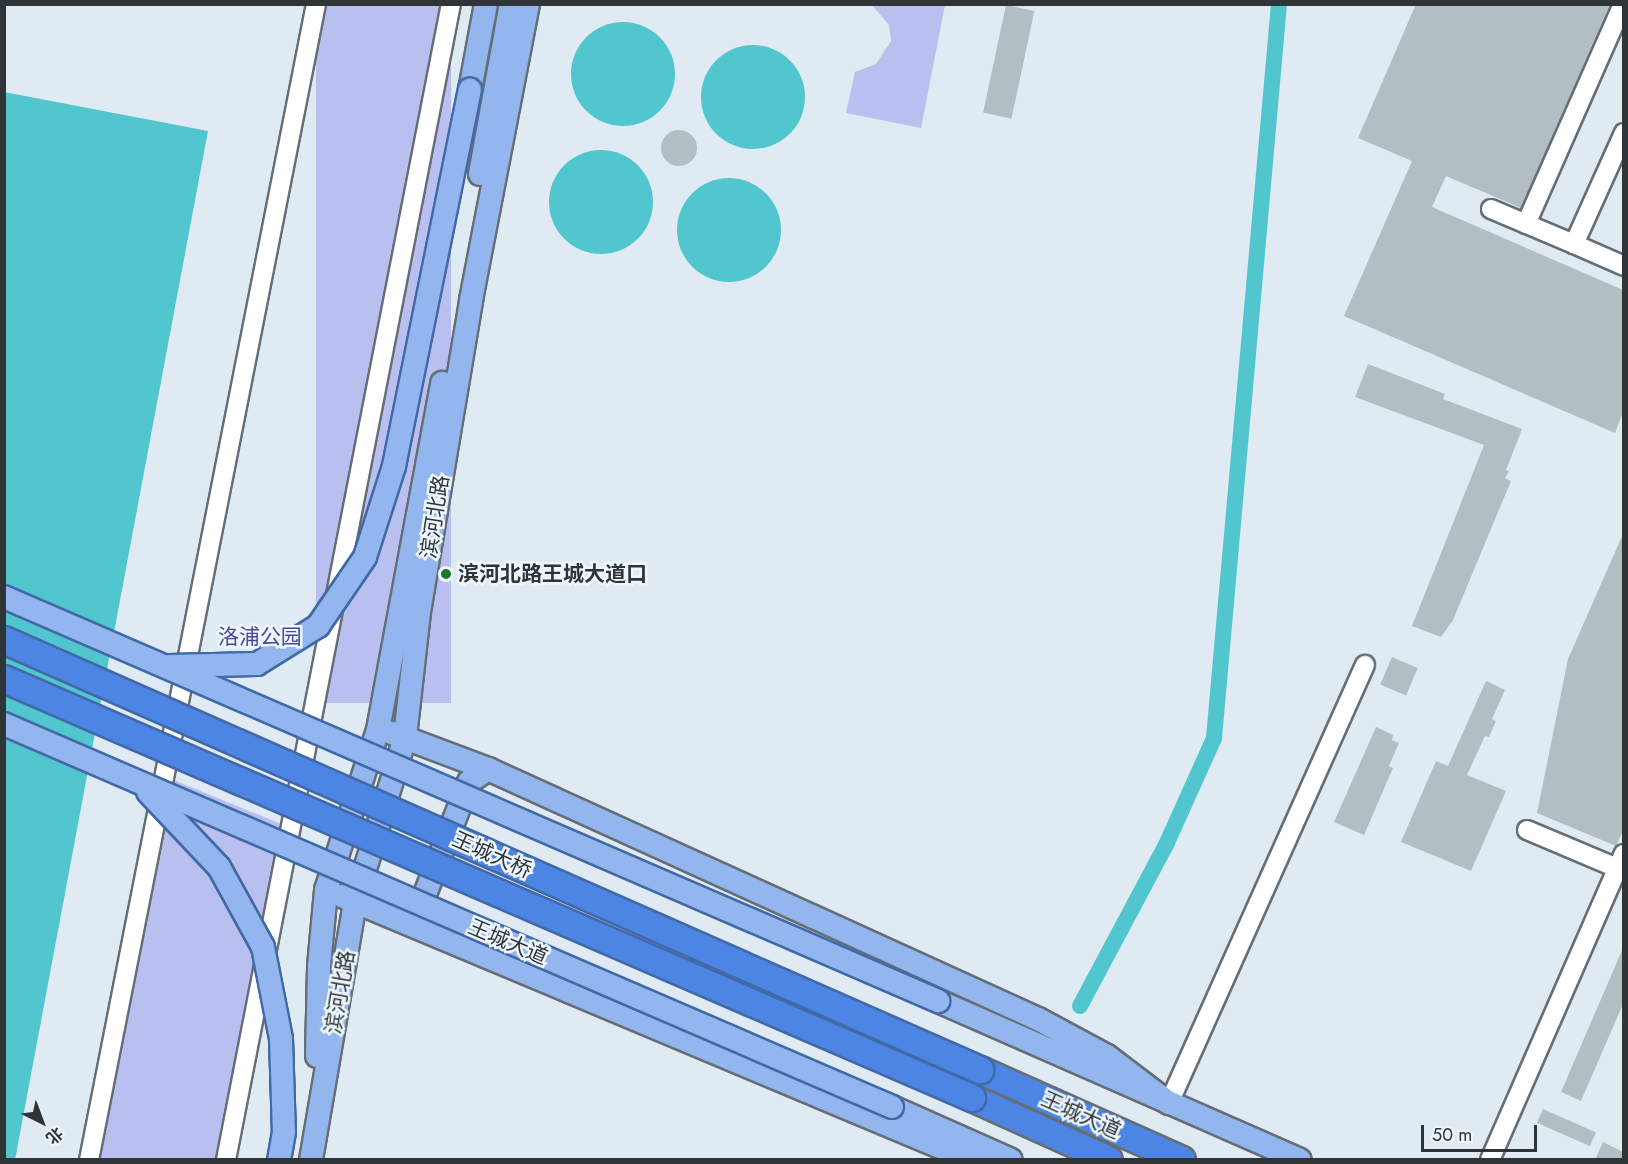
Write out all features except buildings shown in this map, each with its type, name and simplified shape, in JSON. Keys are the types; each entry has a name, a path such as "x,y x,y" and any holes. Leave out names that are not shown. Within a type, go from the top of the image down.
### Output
{"highway":[{"name":"王城大桥","path":"4,640 980,1070"},
{"name":"王城大桥","path":"4,679 972,1098"},
{"name":"王城大道","path":"980,1070 1182,1160"},
{"name":"王城大道","path":"972,1098 1108,1160"}],"main road":[{"path":"162,667 257,664 318,626 365,557 394,466 486,4"},
{"name":"滨河北路","path":"316,1132 319,966 326,890 378,730 512,4"},
{"name":"滨河北路","path":"310,1160 355,902 405,737 419,612 469,312 528,4"},
{"path":"4,597 938,1001 1169,1103 1257,1149 1300,1160"},
{"name":"王城大道","path":"4,724 1011,1160"},
{"path":"378,730 405,737 489,770 1038,1019 1107,1056 1169,1103"},
{"path":"420,929 418,912 469,782 489,770"},
{"path":"141,784 219,867 263,946 281,1039 284,1132 279,1160"},
{"path":"326,890 971,1160"},
{"path":"972,1098 1093,1160"}],"street":[{"path":"89,1160 316,4"},
{"path":"226,1160 451,4"},
{"path":"1526,224 1623,4"},
{"path":"1574,244 1623,133"},
{"path":"1491,209 1623,266"},
{"path":"1169,1103 1365,665"},
{"path":"1490,1160 1620,861 1527,830"}],"green space":[{"path":"316,5 451,5 451,703 316,703"},
{"path":"872,5 945,5 921,128 846,113 855,72 876,64 891,41 889,25"},
{"path":"164,776 291,828 226,1159 89,1160"}],"shaded area":[{"path":"623,22 643,26 660,37 671,54 675,74 671,94 660,111 643,122 623,126 603,122 586,111 575,94 571,74 575,54 586,37 603,26"},
{"path":"753,45 773,49 790,60 801,77 805,97 801,117 790,134 773,145 753,149 733,145 716,134 705,117 701,97 705,77 716,60 733,49"},
{"path":"4,92 208,131 15,1160 4,1159"},
{"path":"601,150 621,154 638,165 649,182 653,202 649,222 638,239 621,250 601,254 581,250 564,239 553,222 549,202 553,182 564,165 581,154"},
{"path":"729,178 749,182 766,193 777,210 781,230 777,250 766,267 749,278 729,282 709,278 692,267 681,250 677,230 681,210 692,193 709,182"}],"waterway":[{"path":"1080,1006 1166,845 1214,738 1279,4"}],"place":[{"name":"滨河北路王城大道口","path":"446,574"}],"park label":[{"name":"洛浦公园","path":"260,637"}]}
